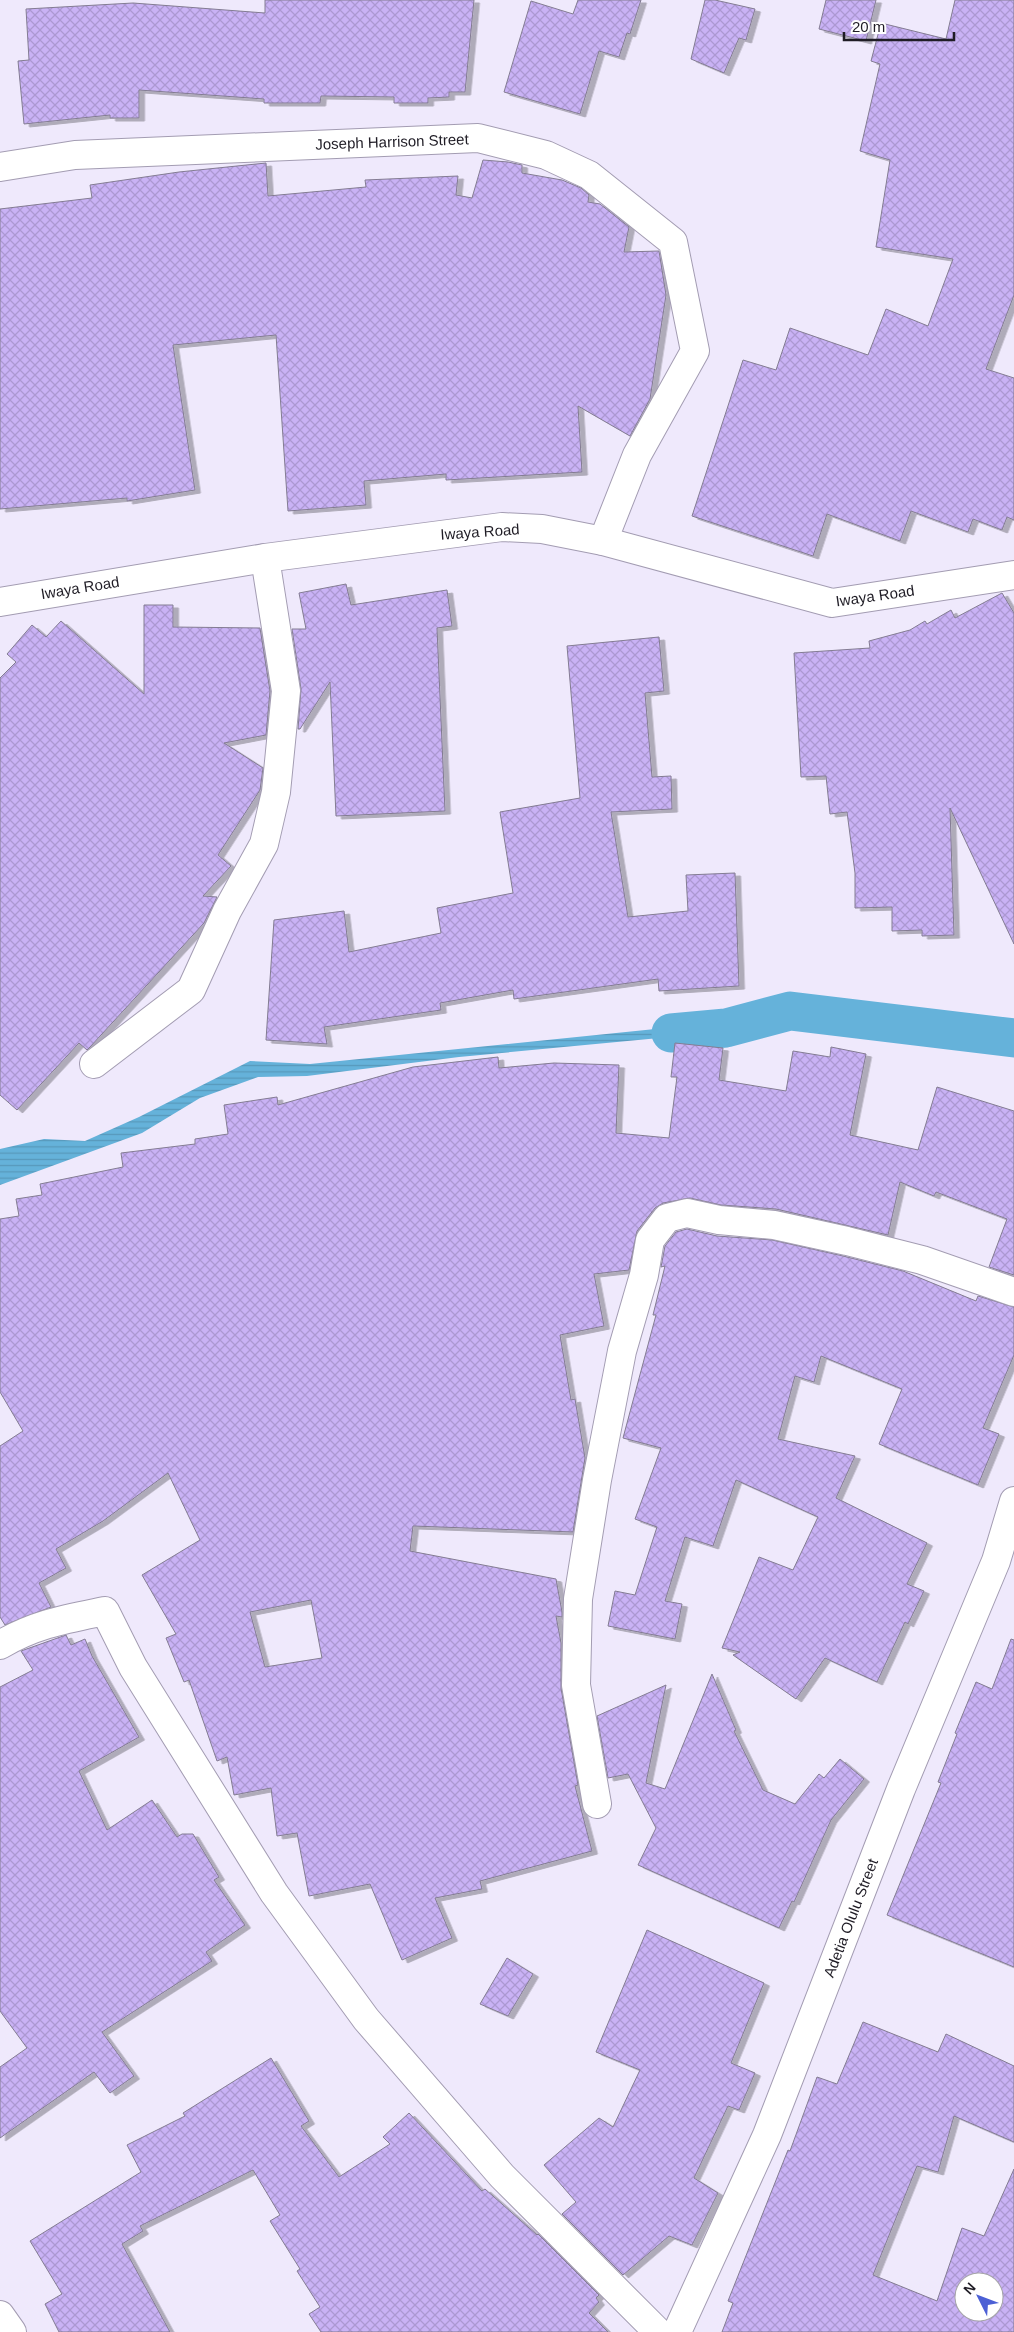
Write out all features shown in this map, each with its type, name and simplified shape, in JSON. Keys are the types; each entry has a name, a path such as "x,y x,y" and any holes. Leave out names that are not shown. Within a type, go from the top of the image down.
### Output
{"street":[{"name":"Joseph Harrison Street","path":"0,167 75,155 478,138 546,156 589,175 673,242 695,351 637,455 603,541"},
{"name":"Iwaya Road","path":"0,602 265,558 502,527 542,529 603,541 832,603 1014,575"},
{"path":"94,1064 191,990 227,911 264,844 276,792 286,691 265,558"},
{"path":"597,1804 576,1685 578,1599 597,1480 622,1351 644,1275 650,1240 667,1218 686,1213 719,1220 774,1225 847,1240 922,1260 1014,1292"},
{"name":"Adetia Olulu Street","path":"677,2332 767,2135 901,1789 996,1561 1014,1501"},
{"path":"0,1645 23,1631 53,1622 105,1611 133,1667 274,1893 366,2019 502,2176 658,2332"},
{"path":"0,2316 12,2332"}],"water":[{"path":"724,1022 723,1032 459,1057 307,1076 258,1077 200,1098 142,1133 0,1185 0,1149 44,1139 85,1141 139,1117 250,1061 310,1064"}],"building":[{"path":"265,0 474,0 465,92 449,92 449,97 428,98 428,103 394,103 394,97 321,96 320,103 264,103 264,99 139,90 139,118 110,118 110,115 24,124 18,61 29,60 26,9 133,3 265,13"},
{"path":"578,0 641,0 630,34 627,33 619,57 599,51 580,114 504,92 531,1 573,14"},
{"path":"705,0 715,0 755,9 746,40 739,38 724,73 691,59"},
{"path":"826,0 876,0 866,41 819,29"},
{"path":"955,0 1014,0 1014,295 986,369 1014,378 1014,520 1007,517 1002,530 973,519 968,532 911,511 900,541 827,514 813,556 692,516 743,360 776,370 790,328 868,355 886,309 928,326 953,259 876,247 890,160 860,151 880,64 871,61 881,23 946,39"},
{"path":"483,160 522,165 522,173 562,180 581,188 589,195 588,202 600,204 629,227 624,252 659,251 666,295 650,399 630,436 578,406 582,472 446,480 446,474 364,481 366,505 288,511 276,335 173,345 195,490 127,501 127,498 0,509 0,209 92,198 90,185 179,172 266,163 268,196 366,187 365,180 458,176 456,195 472,198"},
{"path":"346,584 351,605 447,590 452,626 437,628 445,811 336,816 330,682 300,729 298,729 301,689 292,629 306,629 299,593"},
{"path":"1002,593 1014,613 1014,944 950,808 954,935 922,936 922,930 892,931 892,907 855,908 855,873 847,812 830,814 826,776 801,777 794,653 870,648 869,641 910,630 925,621 927,624 951,610 955,618"},
{"path":"144,605 173,605 173,627 260,628 270,691 266,735 224,743 263,768 260,790 218,855 231,866 203,896 217,897 204,923 87,1050 79,1043 17,1110 0,1095 0,678 16,662 7,654 32,625 46,637 61,621 144,694"},
{"path":"659,637 664,691 645,693 652,777 671,776 672,809 611,812 628,917 688,911 686,875 735,873 739,986 659,991 658,979 514,999 513,990 440,1003 441,1010 324,1027 327,1044 266,1040 274,920 344,911 349,952 441,933 437,908 513,893 500,812 580,798 567,646"},
{"path":"675,1043 723,1048 719,1080 786,1091 793,1051 830,1057 831,1047 866,1054 850,1135 918,1150 937,1087 1014,1111 1014,1275 989,1267 1007,1219 936,1192 934,1196 900,1182 888,1235 776,1209 721,1205 690,1198 663,1203 655,1208 637,1231 629,1270 594,1274 604,1326 560,1335 571,1400 575,1399 585,1458 573,1532 413,1526 410,1551 556,1579 562,1612 562,1617 556,1616 561,1643 561,1688 578,1785 575,1786 592,1851 480,1881 482,1889 435,1898 452,1938 402,1960 370,1884 309,1896 297,1833 277,1836 271,1788 234,1795 227,1757 217,1761 189,1680 184,1682 166,1638 176,1634 142,1575 200,1540 168,1473 103,1521 56,1549 66,1568 39,1583 51,1607 5,1625 0,1617 0,1446 23,1431 0,1392 0,1219 19,1216 16,1199 42,1195 40,1184 123,1167 121,1153 195,1144 195,1139 228,1134 224,1105 277,1097 278,1105 413,1067 498,1057 499,1068 554,1063 619,1065 616,1133 669,1138 677,1077 671,1077","holes":["311,1600 322,1658 265,1667 250,1612"]},
{"path":"687,1229 717,1236 772,1240 843,1256 903,1271 976,1301 978,1296 1014,1307 1014,1355 983,1428 999,1434 978,1485 879,1444 902,1389 821,1356 814,1382 795,1376 778,1439 855,1456 836,1498 927,1543 907,1584 924,1591 908,1624 905,1622 877,1682 825,1658 796,1699 733,1655 740,1652 722,1648 759,1557 793,1570 818,1517 736,1480 713,1546 685,1537 665,1601 682,1604 675,1639 608,1626 615,1591 635,1595 657,1527 635,1519 661,1448 623,1438 656,1315 653,1315 665,1266 661,1267 665,1246 676,1232"},
{"path":"66,1635 71,1645 85,1639 92,1656 139,1737 79,1771 107,1830 152,1800 177,1837 182,1834 193,1834 219,1877 214,1880 245,1925 206,1952 212,1961 102,2032 134,2076 110,2093 94,2072 0,2138 0,2067 27,2048 0,2011 0,1687 33,1670 21,1651"},
{"path":"1011,1639 1014,1640 1014,1967 887,1915 941,1783 938,1782 957,1734 955,1733 976,1682 992,1689"},
{"path":"712,1674 736,1730 734,1731 763,1790 795,1804 819,1774 824,1778 840,1759 864,1779 831,1820 794,1902 792,1901 779,1928 638,1865 656,1828 628,1774 608,1778 597,1716 666,1685 646,1783 665,1789"},
{"path":"647,1930 764,1983 731,2063 755,2073 739,2110 728,2106 694,2178 718,2193 692,2245 669,2236 623,2275 562,2214 576,2202 544,2165 599,2118 613,2127 640,2070 596,2052"},
{"path":"507,1958 533,1974 508,2016 480,2004"},
{"path":"863,2022 938,2052 946,2034 1014,2066 1014,2142 954,2116 938,2172 917,2166 873,2275 937,2301 962,2228 984,2236 1014,2169 1014,2332 722,2332 733,2303 728,2301 788,2150 790,2151 817,2077 837,2084"},
{"path":"271,2058 309,2121 301,2126 339,2177 390,2144 383,2137 409,2113 482,2191 485,2189 538,2234 599,2295 596,2298 599,2302 589,2313 608,2332 321,2332 309,2314 320,2307 297,2271 300,2269 270,2221 280,2215 253,2170 140,2226 143,2231 122,2244 170,2332 59,2332 45,2304 62,2294 30,2241 141,2172 127,2145 185,2116 183,2113"}],"waterway":[{"path":"671,1033 726,1028 790,1011 1014,1038"}]}
